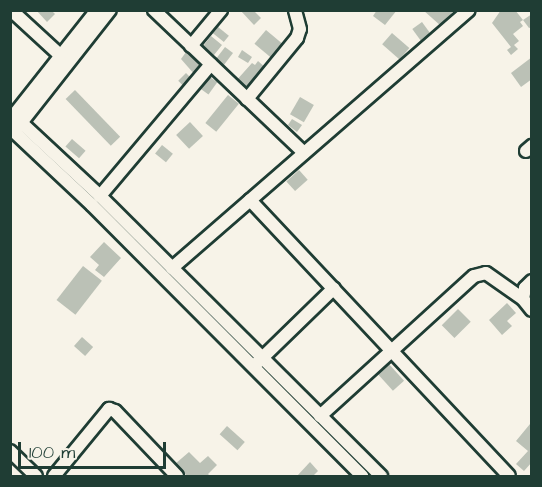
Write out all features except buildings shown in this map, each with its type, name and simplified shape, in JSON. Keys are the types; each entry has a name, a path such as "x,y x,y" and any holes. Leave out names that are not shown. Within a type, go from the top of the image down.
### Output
{"street":[{"path":"12,10 61,56"},
{"path":"13,126 61,56 98,10"},
{"path":"13,126 110,10"},
{"path":"154,10 304,153"},
{"path":"191,46 221,10"},
{"path":"247,99 297,38 299,19 295,10"},
{"path":"172,268 469,10"},
{"path":"100,196 211,64"},
{"path":"13,126 100,196 172,268 362,477"},
{"path":"13,126 92,205 258,362 320,416 381,477"},
{"path":"250,200 509,477"},
{"path":"320,416 474,276 486,273 524,299 531,310"},
{"path":"524,299 525,288 531,281"},
{"path":"258,362 334,288"},
{"path":"54,477 109,409 115,411 177,477"},
{"path":"10,452 36,477"}]}
